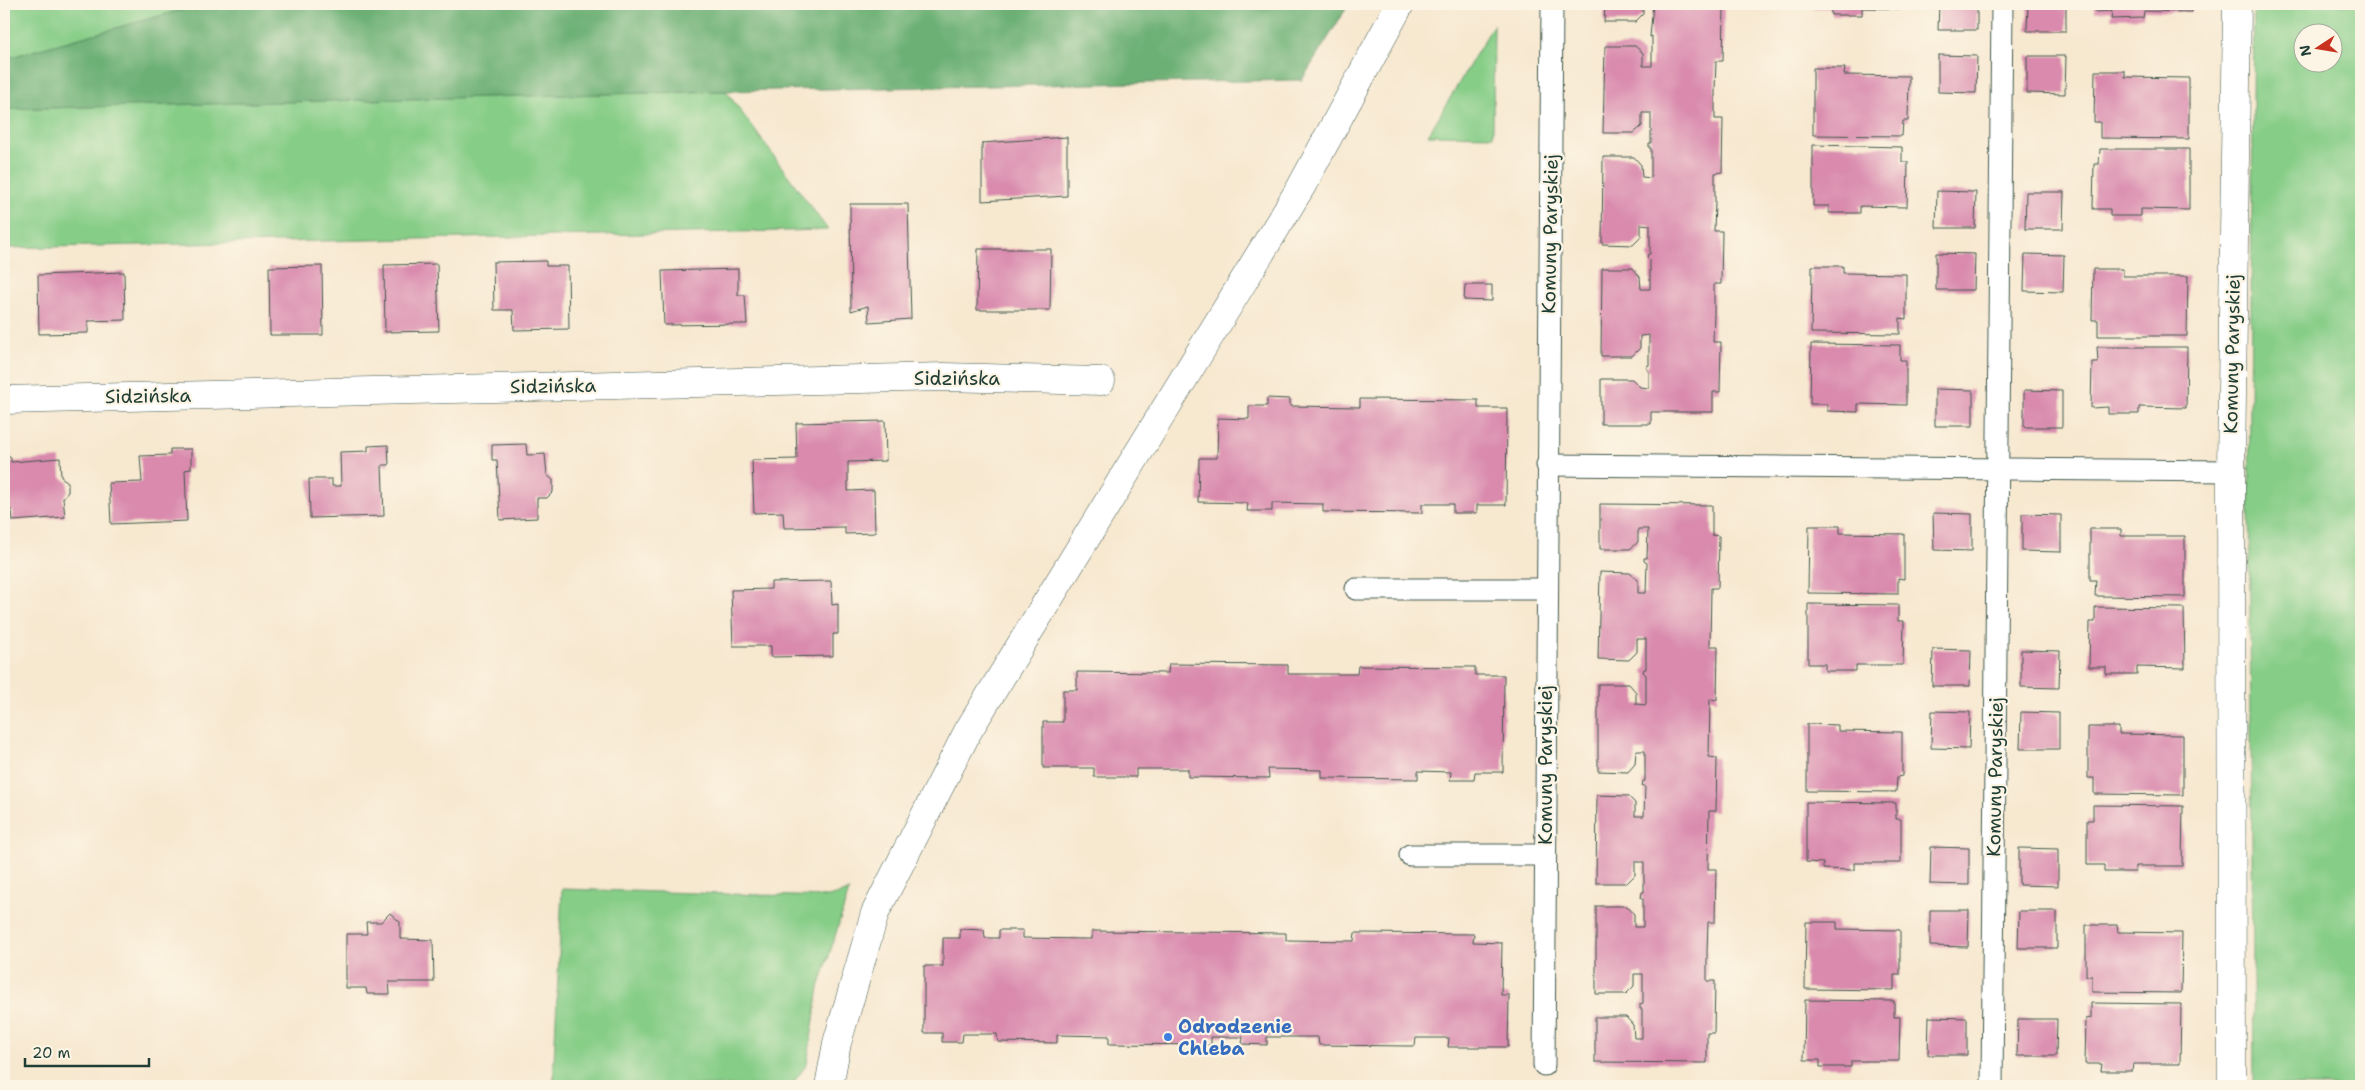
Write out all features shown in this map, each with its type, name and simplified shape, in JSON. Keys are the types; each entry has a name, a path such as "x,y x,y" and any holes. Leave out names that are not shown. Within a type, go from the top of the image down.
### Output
{"street":[{"path":"829,1086 838,1043 875,913 968,731 1301,187 1400,4"},
{"name":"Komuny Paryskiej","path":"2232,1086 2231,470 2237,4"},
{"name":"Sidzińska","path":"4,400 944,377 1101,381"}],"lane":[{"name":"Komuny Paryskiej","path":"1544,1065 1546,589 1552,4"},
{"name":"Komuny Paryskiej","path":"1992,1086 2002,4"},
{"path":"1547,465 2231,470"},
{"path":"1356,589 1546,589"},
{"path":"1410,855 1545,855"}],"green space":[{"path":"4,4 203,4 4,59"},
{"path":"203,4 1349,4 1302,80 726,91 4,109 4,59"},
{"path":"2254,4 2361,4 2361,1086 2254,1086 2249,503"},
{"path":"1494,24 1493,136 1428,135"},
{"path":"726,91 828,230 4,248 4,109"},
{"path":"562,889 828,897 849,891 819,988 807,1064 791,1086 553,1085"}],"building":[{"path":"1605,4 1643,4 1643,14 1635,22 1604,22"},
{"path":"1653,4 1717,4 1717,8 1724,7 1723,61 1716,61 1715,90 1715,119 1723,119 1722,172 1715,173 1714,231 1722,231 1721,284 1714,284 1713,342 1721,342 1720,392 1713,392 1713,412 1651,412 1651,424 1601,424 1601,379 1632,379 1640,387 1649,388 1649,371 1646,368 1649,365 1649,335 1640,336 1640,348 1632,356 1601,356 1602,268 1633,268 1640,277 1641,289 1650,289 1650,260 1647,257 1650,254 1650,225 1641,224 1641,237 1633,245 1602,244 1603,157 1634,157 1641,165 1642,177 1651,178 1651,148 1649,148 1649,143 1651,143 1651,113 1642,113 1642,126 1634,133 1603,133 1605,46 1635,46 1643,53 1643,66 1652,66 1652,36 1650,37"},
{"path":"1814,4 1909,4 1909,9 1862,8 1862,15 1831,15 1831,8 1814,8"},
{"path":"1939,4 1977,4 1977,30 1938,30"},
{"path":"2028,4 2066,4 2066,31 2027,31"},
{"path":"2095,4 2191,4 2191,12 2144,11 2143,18 2111,19 2112,11 2095,12"},
{"path":"1938,55 1977,56 1976,93 1938,92"},
{"path":"2027,56 2066,56 2065,94 2027,93"},
{"path":"1813,68 1845,68 1844,75 1909,76 1908,121 1903,121 1902,136 1813,135"},
{"path":"2095,71 2125,71 2125,77 2189,78 2189,139 2100,138 2100,122 2094,122"},
{"path":"1067,137 1067,196 982,201 982,143"},
{"path":"1813,145 1902,147 1902,162 1908,162 1907,207 1860,206 1860,213 1829,213 1829,206 1813,206"},
{"path":"2100,149 2189,149 2189,210 2141,209 2141,216 2110,216 2110,209 2093,209 2094,164 2099,164"},
{"path":"1937,191 1976,192 1975,228 1936,228"},
{"path":"2026,192 2064,192 2063,229 2025,229"},
{"path":"850,204 908,204 911,319 869,322 868,306 851,311"},
{"path":"978,249 1051,249 1050,310 977,310"},
{"path":"1936,253 1975,254 1974,290 1936,290"},
{"path":"2025,254 2064,255 2063,292 2024,291"},
{"path":"546,261 546,266 568,266 569,329 514,330 513,310 494,310 493,262"},
{"path":"437,264 439,331 385,332 384,265"},
{"path":"322,266 323,335 270,335 269,267"},
{"path":"1812,266 1843,266 1843,273 1906,274 1906,319 1900,318 1900,334 1811,333"},
{"path":"738,269 738,295 745,295 747,324 664,325 662,271"},
{"path":"2093,269 2123,269 2123,276 2188,276 2187,336 2098,336 2098,320 2092,320"},
{"path":"124,272 125,320 88,321 88,333 39,334 38,275"},
{"path":"1465,285 1492,285 1492,301 1464,300"},
{"path":"1811,344 1900,345 1900,360 1906,360 1906,405 1858,404 1858,412 1827,411 1827,404 1810,404"},
{"path":"2097,347 2187,347 2186,408 2139,407 2139,414 2108,414 2108,407 2091,408 2092,362 2098,362"},
{"path":"1935,389 1973,390 1973,426 1935,426"},
{"path":"2024,390 2062,391 2062,427 2024,427"},
{"path":"1267,398 1290,399 1290,406 1360,407 1360,399 1478,400 1478,408 1507,408 1506,505 1477,505 1477,513 1453,513 1453,504 1422,504 1422,513 1323,512 1323,504 1272,503 1272,511 1247,511 1248,503 1198,502 1199,458 1217,458 1218,418 1249,419 1249,406 1267,406"},
{"path":"885,421 886,461 848,462 848,491 874,490 875,533 845,534 845,527 784,528 783,512 754,513 752,460 797,459 796,423"},
{"path":"526,444 527,455 545,454 547,475 553,480 553,492 547,498 537,498 537,518 500,520 497,460 492,460 492,445"},
{"path":"388,445 389,465 382,465 384,516 310,518 309,479 332,479 332,486 341,486 340,452 368,451 368,446"},
{"path":"170,449 191,449 191,469 185,470 187,521 111,524 109,483 142,482 140,456 170,455"},
{"path":"4,457 11,457 11,462 60,458 61,477 68,482 68,492 63,498 65,517 13,521 12,510 4,510"},
{"path":"1600,504 1712,505 1712,535 1719,536 1718,588 1711,588 1710,646 1718,646 1717,700 1710,699 1709,757 1717,758 1716,811 1709,811 1708,869 1716,869 1715,922 1708,922 1707,952 1707,981 1715,981 1714,1033 1707,1033 1707,1063 1595,1062 1595,1017 1626,1017 1633,1025 1634,1038 1642,1038 1642,1009 1640,1009 1640,1004 1643,1003 1643,974 1634,974 1634,986 1626,994 1596,994 1596,906 1627,906 1634,914 1634,927 1643,927 1643,898 1641,898 1642,892 1644,892 1644,862 1635,862 1635,875 1627,883 1596,883 1597,795 1628,796 1635,803 1635,816 1644,816 1645,786 1642,786 1643,781 1645,781 1645,751 1636,751 1635,764 1628,772 1598,771 1598,684 1629,684 1636,692 1636,704 1646,705 1646,675 1643,672 1646,669 1646,639 1637,639 1637,652 1629,660 1598,659 1600,572 1630,573 1638,580 1638,593 1646,593 1647,563 1644,561 1644,558 1647,558 1648,529 1638,529 1638,542 1630,549 1600,549"},
{"path":"1933,513 1972,514 1972,551 1934,550"},
{"path":"2022,514 2061,515 2061,552 2022,551"},
{"path":"1809,526 1840,526 1840,533 1904,534 1904,579 1898,578 1898,594 1808,593"},
{"path":"2090,529 2121,529 2121,536 2185,536 2185,597 2095,596 2096,580 2090,580"},
{"path":"831,581 832,605 838,604 838,634 833,634 833,656 771,657 771,646 733,646 731,590 771,589 771,582"},
{"path":"1808,604 1898,605 1898,621 1904,621 1903,665 1856,665 1856,671 1825,671 1825,664 1808,664"},
{"path":"2095,607 2184,608 2185,668 2137,667 2137,674 2106,674 2106,667 2089,667 2090,622 2095,622"},
{"path":"1933,649 1971,650 1970,686 1932,686"},
{"path":"2021,650 2060,651 2059,688 2021,687"},
{"path":"1169,664 1288,665 1288,674 1357,674 1358,666 1475,667 1475,675 1504,675 1503,772 1475,772 1474,780 1450,780 1451,772 1418,771 1418,779 1322,778 1322,770 1268,769 1269,778 1188,777 1188,769 1136,769 1136,777 1094,777 1094,768 1043,768 1043,722 1063,722 1063,690 1077,690 1077,672 1168,673"},
{"path":"1932,711 1970,712 1969,749 1931,748"},
{"path":"2021,712 2059,713 2059,749 2020,749"},
{"path":"1807,724 1838,725 1838,731 1902,732 1902,776 1897,777 1896,792 1807,791"},
{"path":"2088,727 2119,727 2119,734 2183,735 2183,795 2094,794 2094,778 2088,778"},
{"path":"1806,802 1896,803 1896,819 1901,819 1901,863 1854,863 1854,870 1823,869 1823,863 1806,862"},
{"path":"2093,805 2183,806 2182,866 2135,866 2135,872 2104,872 2104,865 2087,865 2087,820 2093,820"},
{"path":"1931,847 1969,848 1969,885 1930,884"},
{"path":"2019,848 2058,849 2058,886 2019,885"},
{"path":"1930,910 1969,910 1968,947 1930,946"},
{"path":"2019,911 2057,911 2057,948 2018,948"},
{"path":"390,913 400,922 400,939 433,940 434,982 389,982 390,994 367,994 366,988 346,988 346,934 367,934 366,922 381,922"},
{"path":"1806,922 1837,922 1837,929 1900,930 1900,975 1894,975 1894,990 1805,989"},
{"path":"2086,925 2117,925 2118,932 2182,933 2181,993 2092,992 2092,976 2086,976"},
{"path":"960,929 984,930 985,938 999,938 999,930 1023,930 1023,938 1085,939 1092,939 1092,931 1286,933 1286,940 1354,941 1355,933 1474,934 1473,942 1502,943 1501,995 1509,995 1508,1047 1448,1047 1449,1038 1416,1038 1415,1046 1319,1045 1318,1037 1267,1037 1267,1045 1242,1044 1243,1037 1211,1037 1211,1045 1109,1044 1109,1036 1057,1035 1057,1043 998,1042 997,1034 963,1034 962,1042 942,1042 942,1033 924,1033 924,966 943,966 943,938 960,938"},
{"path":"1805,1000 1894,1001 1894,1017 1900,1017 1899,1061 1851,1061 1851,1067 1820,1067 1820,1060 1804,1060"},
{"path":"2091,1003 2181,1004 2180,1064 2133,1064 2132,1071 2101,1071 2102,1064 2085,1064 2086,1019 2091,1018"},
{"path":"1929,1017 1967,1018 1967,1055 1928,1055"},
{"path":"2018,1019 2057,1019 2056,1056 2017,1056"}],"place":[{"name":"Odrodzenie Chleba","path":"1168,1037"}]}
